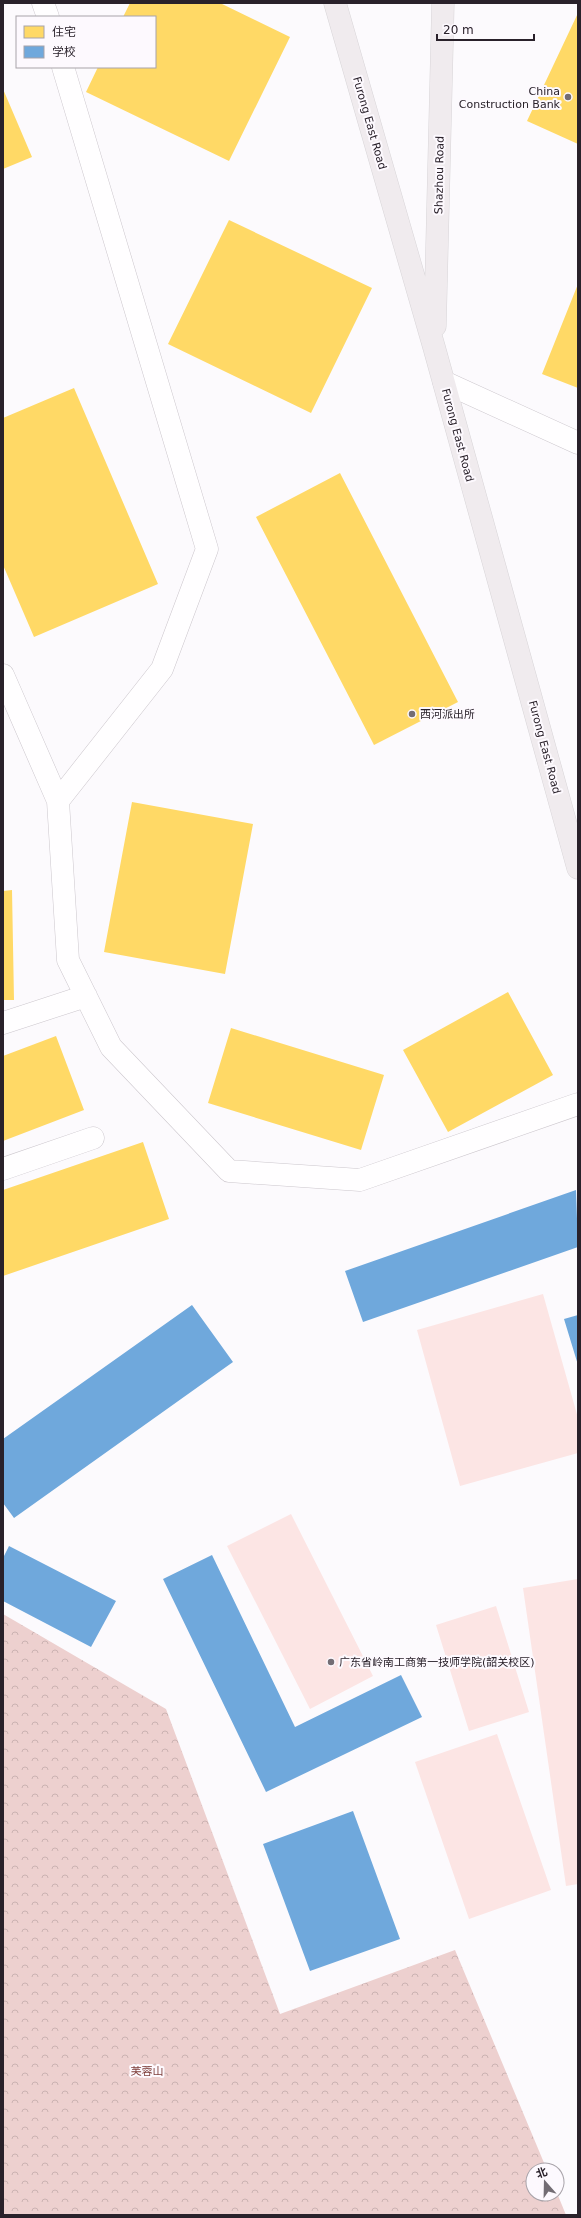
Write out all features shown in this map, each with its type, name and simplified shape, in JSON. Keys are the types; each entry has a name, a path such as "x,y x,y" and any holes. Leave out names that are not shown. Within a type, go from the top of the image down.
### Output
{"main road":[{"name":"Furong East Road","path":"335,3 444,382 578,868"},
{"name":"Shazhou Road","path":"434,347 443,3"}],"street":[{"path":"43,3 48,16"},
{"path":"58,801 162,669 207,549 63,68"},
{"path":"444,382 578,443"},
{"path":"3,675 58,801 68,960 111,1047 229,1171 360,1180 578,1104"},
{"path":"3,1023 86,996"},
{"path":"3,1169 93,1138"}],"green space":[{"name":"芙蓉山","path":"3,1614 166,1709 280,2014 455,1950 544,2162 525,2162 525,2202 561,2202 566,2215 3,2215"}],"shaded area":[{"path":"543,1294 578,1418 578,1453 460,1486 417,1330"},
{"path":"291,1514 373,1676 310,1709 227,1546"},
{"path":"578,1579 578,1884 566,1886 523,1588"},
{"path":"496,1606 529,1712 469,1731 436,1625"},
{"path":"497,1734 551,1890 469,1919 415,1762"}],"building: 住宅":[{"path":"130,3 220,3 290,37 229,161 86,92 98,68 156,68 156,16 124,16"},
{"path":"578,13 578,144 527,121"},
{"path":"3,89 32,157 3,169"},
{"path":"229,220 372,288 311,413 168,344"},
{"path":"578,284 578,388 542,374"},
{"path":"74,388 158,584 34,637 3,565 3,418"},
{"path":"340,473 458,702 374,745 256,517"},
{"path":"132,802 253,824 225,974 104,952"},
{"path":"12,890 14,1000 3,1000 3,891"},
{"path":"508,992 553,1075 448,1132 403,1050"},
{"path":"231,1028 384,1075 361,1150 208,1103"},
{"path":"56,1036 84,1110 3,1141 3,1056"},
{"path":"143,1142 169,1219 3,1276 3,1190"}],"building: 学校":[{"path":"576,1190 578,1247 363,1322 345,1271"},
{"path":"192,1305 233,1362 14,1518 3,1503 3,1439"},
{"path":"578,1315 578,1365 564,1319"},
{"path":"9,1546 116,1601 91,1647 3,1601 3,1558"},
{"path":"212,1555 295,1727 401,1675 422,1717 266,1792 163,1579"},
{"path":"353,1811 400,1939 310,1971 263,1844"}],"place":[{"name":"China Construction Bank","path":"568,97"},
{"name":"西河派出所","path":"412,714"},
{"name":"广东省岭南工商第一技师学院(韶关校区)","path":"331,1662"}]}
